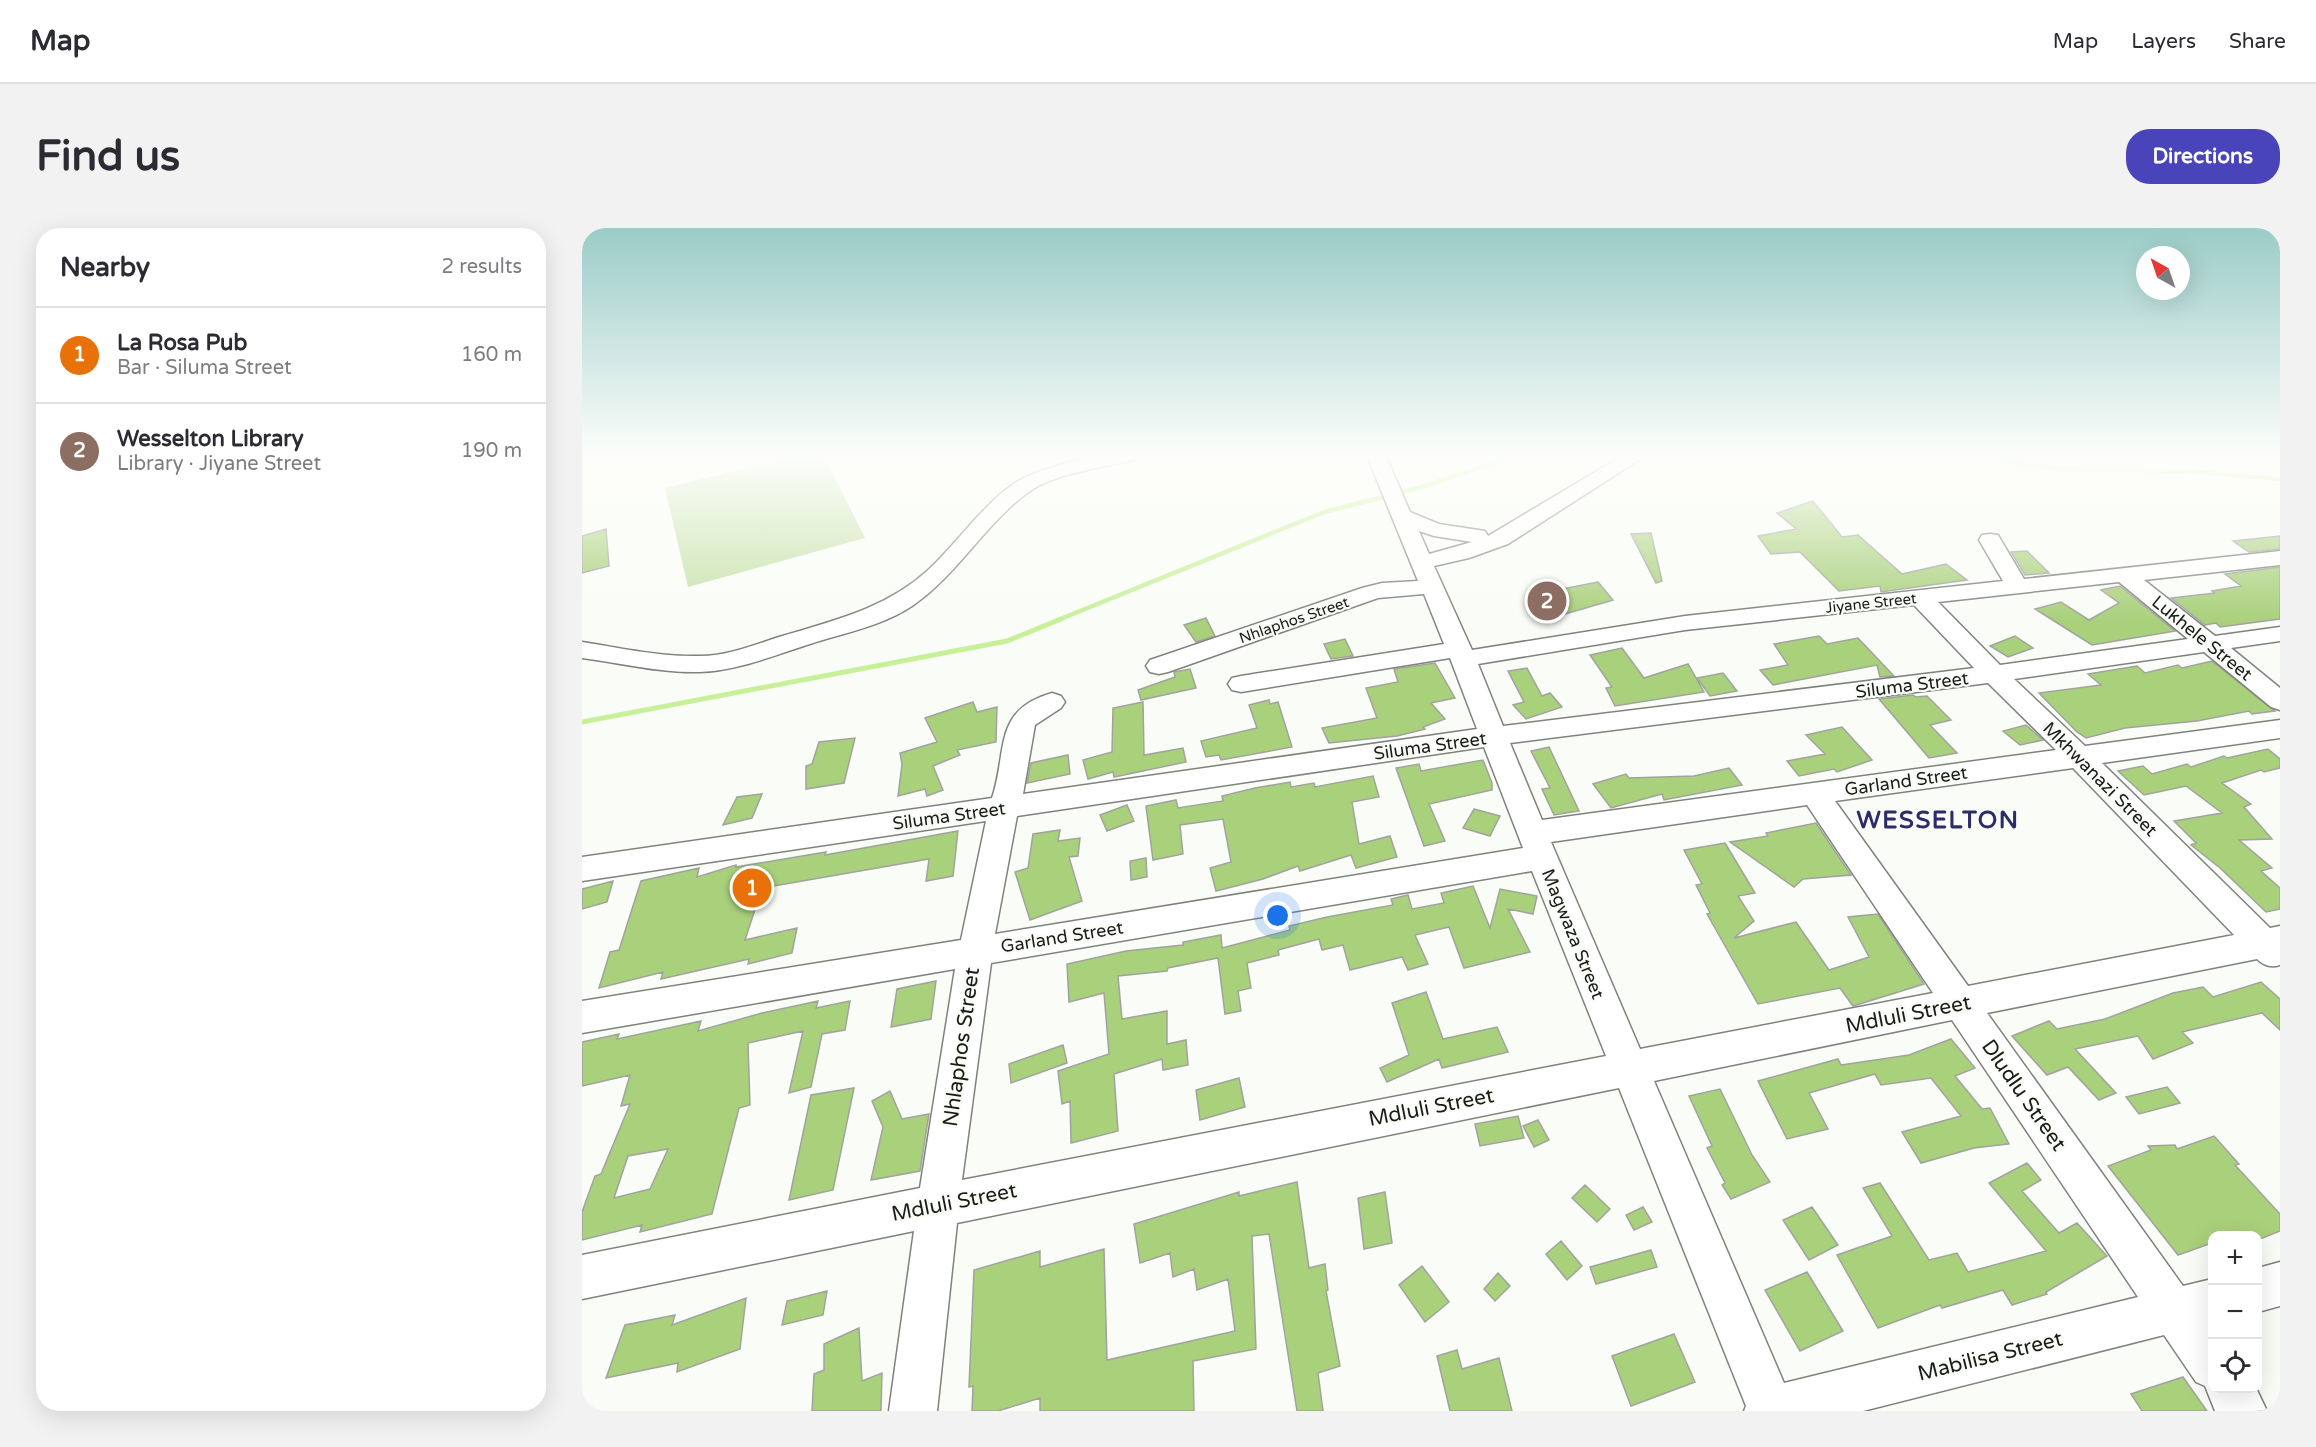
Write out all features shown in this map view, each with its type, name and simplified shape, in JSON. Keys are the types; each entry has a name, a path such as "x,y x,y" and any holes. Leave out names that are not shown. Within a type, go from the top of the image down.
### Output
{"street":[{"path":"582,650 678,664 703,664 742,657 874,616 903,602 935,576 996,511"},
{"name":"Magwaza Street","path":"1400,511 1771,1411"},
{"path":"1410,533 1482,546 1545,511"},
{"path":"1410,533 1434,530 1477,536"},
{"path":"1410,533 1477,536 1514,530"},
{"name":"Nhlaphos Street","path":"1159,666 1382,590 1410,533"},
{"path":"1990,540 2017,586"},
{"name":"Jiyane Street","path":"1241,684 1685,623 2280,558"},
{"name":"Lukhele Street","path":"2124,576 2280,701"},
{"name":"Mkhwanazi Street","path":"1920,598 1994,674 2274,948"},
{"name":"Siluma Street","path":"582,869 1493,736 1994,674 2280,634"},
{"name":"Nhlaphos Street","path":"913,1411 938,1205 975,952 1022,722 1029,715 1052,702"},
{"name":"Garland Street","path":"582,1017 975,952 1537,845 1815,795 2280,729"},
{"name":"Dludlu Street","path":"1815,795 1960,1004 2194,1306 2208,1353"},
{"name":"Mdluli Street","path":"582,1277 1628,1067 1960,1004 2274,948"},
{"path":"2262,1289 2280,1284"},
{"name":"Mabilisa Street","path":"1771,1411 2194,1306"},
{"path":"2231,1393 2244,1411"}],"green space":[{"path":"670,511 852,511 865,538 688,587"}],"building":[{"path":"1821,511 1842,537 1858,535 1902,574 1946,564 1967,580 1881,592 1880,586 1839,591 1800,552 1771,554 1758,536 1796,529 1777,513"},
{"path":"606,529 609,566 582,573 582,536"},
{"path":"1651,533 1662,581 1656,583 1631,534"},
{"path":"2280,536 2280,549 2249,552 2233,541"},
{"path":"2027,551 2049,573 2025,575 2011,552"},
{"path":"2280,567 2280,619 2220,627 2216,623 2205,625 2171,598 2215,593 2212,591 2241,586 2225,574"},
{"path":"1598,582 1613,600 1562,615 1553,606 1543,610 1527,594 1558,585 1562,589"},
{"path":"2120,586 2175,631 2092,645 2035,609 2061,602 2089,620 2119,603 2101,590"},
{"path":"1206,618 1215,636 1196,642 1184,625"},
{"path":"1819,636 1827,644 1858,638 1894,676 1880,677 1877,665 1773,685 1760,670 1788,665 1774,644"},
{"path":"2015,636 2033,648 2008,657 1990,646"},
{"path":"1345,639 1353,656 1331,659 1324,644"},
{"path":"1622,648 1644,678 1688,664 1704,692 1615,706 1606,688 1612,687 1590,655"},
{"path":"2212,661 2275,711 2252,714 2249,711 2197,721 2125,728 2086,738 2077,732 2039,693 2101,685 2088,674 2137,666 2145,673 2178,665 2182,668"},
{"path":"1435,663 1455,698 1431,703 1445,719 1423,727 1425,729 1397,736 1329,743 1322,728 1377,718 1366,688 1398,682 1394,669"},
{"path":"1527,668 1542,696 1550,693 1562,707 1526,719 1513,705 1524,702 1508,671"},
{"path":"1190,669 1196,688 1141,700 1138,690 1175,677 1174,672"},
{"path":"1723,673 1737,691 1710,696 1697,678"},
{"path":"1913,695 1927,696 1951,720 1930,725 1957,753 1929,758 1879,699"},
{"path":"1269,700 1270,704 1278,702 1292,747 1221,760 1219,755 1206,757 1201,741 1257,728 1249,705"},
{"path":"973,702 977,712 997,707 996,742 957,750 960,755 933,766 943,790 927,796 925,789 898,796 902,764 900,753 937,742 925,718"},
{"path":"1143,702 1144,755 1183,748 1186,762 1114,777 1113,772 1088,779 1083,760 1112,752 1113,708"},
{"path":"2026,725 2043,740 2020,745 2003,731"},
{"path":"1842,727 1872,760 1837,772 1834,769 1799,776 1787,761 1825,754 1806,735"},
{"path":"855,738 844,783 806,789 806,766 812,764 819,742"},
{"path":"1549,747 1579,811 1554,815 1542,789 1550,788 1531,751"},
{"path":"2268,749 2280,759 2280,768 2264,772 2261,770 2222,783 2251,804 2244,807 2272,839 2239,840 2272,868 2261,871 2280,888 2280,909 2266,912 2220,868 2191,845 2196,843 2174,821 2222,813 2186,786 2144,795 2118,771 2143,766 2152,774 2187,764 2191,767 2224,756 2227,758"},
{"path":"1068,755 1070,774 1027,783 1031,763"},
{"path":"1483,760 1492,783 1492,790 1429,804 1445,841 1424,846 1396,768 1419,764 1421,771"},
{"path":"1729,768 1742,785 1664,800 1662,794 1611,808 1593,784 1626,774 1629,778 1694,776"},
{"path":"1373,776 1379,797 1352,802 1359,844 1390,836 1397,857 1356,868 1351,855 1300,871 1298,866 1263,879 1216,891 1210,868 1231,862 1223,819 1180,825 1183,854 1153,860 1146,806 1176,800 1178,808 1223,801 1222,796 1290,782 1291,787 1314,783 1315,787"},
{"path":"762,794 752,818 723,825 737,797"},
{"path":"1127,805 1134,821 1107,831 1100,815"},
{"path":"1474,809 1500,816 1490,836 1463,828"},
{"path":"1816,823 1851,875 1803,879 1794,887 1730,842 1768,836 1766,833"},
{"path":"1060,830 1058,841 1080,838 1078,856 1069,857 1082,901 1030,920 1015,872 1028,868 1033,834"},
{"path":"958,831 953,876 926,881 929,859 762,888 745,940 797,928 792,953 748,964 749,959 661,979 663,972 599,988 610,952 619,950 641,881 699,868 697,877 736,865 736,867 826,852 825,855"},
{"path":"1725,843 1755,893 1738,896 1754,921 1734,938 1796,922 1829,970 1869,957 1848,917 1878,914 1924,984 1853,1006 1840,988 1758,1004 1707,914 1710,913 1696,885 1702,884 1684,850"},
{"path":"1146,858 1147,877 1131,880 1130,861"},
{"path":"613,881 607,902 582,909 582,889"},
{"path":"1473,886 1490,928 1500,889 1537,896 1533,914 1508,909 1530,952 1464,968 1449,927 1415,935 1428,964 1408,970 1402,957 1350,970 1343,945 1322,950 1319,939 1278,950 1279,955 1247,963 1251,988 1238,991 1241,1011 1225,1014 1218,958 1168,968 1167,971 1118,976 1122,1019 1167,1011 1167,1044 1186,1040 1188,1065 1163,1070 1162,1059 1114,1074 1118,1131 1071,1143 1070,1101 1062,1104 1058,1071 1109,1054 1104,993 1069,1002 1067,964 1126,951 1183,945 1183,942 1221,935 1222,948 1290,930 1289,926 1393,905 1391,899 1408,895 1412,909 1444,903 1441,893"},
{"path":"936,981 931,1019 891,1027 897,989"},
{"path":"2261,982 2280,999 2280,1030 2262,1013 2182,1032 2193,1043 2153,1059 2138,1036 2075,1049 2116,1093 2099,1100 2068,1067 2047,1075 2012,1036 2049,1021 2057,1029 2105,1019 2173,993 2203,987 2213,997"},
{"path":"1426,992 1443,1039 1497,1027 1508,1052 1442,1068 1439,1059 1387,1082 1380,1068 1409,1055 1392,1003"},
{"path":"818,1001 816,1008 850,1001 845,1030 822,1034 811,1087 789,1093 803,1031 748,1043 750,1105 739,1108 712,1214 640,1232 642,1225 582,1240 582,1212 595,1176 601,1174 630,1104 621,1106 630,1075 582,1086 582,1042 619,1034 617,1039 701,1021 698,1031 762,1013","holes":["668,1149 650,1189 614,1198 628,1156"]},
{"path":"1951,1039 1975,1068 1955,1076 1982,1109 1990,1108 2009,1144 1974,1148 1921,1163 1902,1132 1961,1116 1931,1078 1881,1085 1875,1074 1809,1093 1828,1129 1787,1139 1758,1081 1838,1059 1841,1065 1909,1055"},
{"path":"1063,1045 1067,1063 1011,1083 1009,1064"},
{"path":"1239,1078 1245,1107 1200,1120 1196,1090"},
{"path":"2167,1087 2180,1103 2139,1114 2126,1097"},
{"path":"854,1088 833,1190 789,1200 811,1095"},
{"path":"1720,1089 1752,1155 1770,1182 1731,1199 1722,1185 1725,1183 1707,1148 1712,1146 1689,1096"},
{"path":"890,1091 902,1119 929,1114 920,1171 871,1180 883,1127 872,1101"},
{"path":"1518,1116 1524,1138 1480,1146 1475,1124"},
{"path":"1538,1120 1549,1140 1534,1147 1523,1126"},
{"path":"2214,1136 2239,1164 2235,1165 2280,1214 2280,1231 2262,1238 2262,1231 2208,1231 2208,1244 2178,1255 2108,1166 2151,1150 2148,1146 2175,1145 2177,1149"},
{"path":"2027,1163 2041,1180 2022,1191 2059,1233 2077,1223 2107,1256 2046,1292 2047,1294 2012,1305 2003,1290 1942,1308 1940,1305 1878,1328 1837,1255 1892,1236 1863,1188 1880,1183 1929,1260 1957,1253 1968,1272 2046,1251 1989,1183"},
{"path":"1297,1182 1309,1268 1325,1264 1328,1290 1326,1291 1340,1366 1318,1373 1323,1411 1297,1411 1269,1234 1252,1236 1256,1349 1193,1361 1194,1411 1040,1411 1040,1398 998,1411 972,1411 973,1386 969,1387 974,1270 1040,1251 1040,1267 1104,1249 1107,1360 1235,1331 1228,1279 1197,1290 1194,1269 1173,1277 1170,1253 1140,1263 1134,1224 1239,1192 1239,1196"},
{"path":"1585,1185 1610,1209 1597,1222 1572,1198"},
{"path":"1385,1192 1392,1243 1364,1249 1358,1198"},
{"path":"1643,1207 1652,1222 1634,1230 1626,1215"},
{"path":"1812,1207 1838,1245 1809,1260 1783,1220"},
{"path":"1561,1241 1582,1266 1567,1280 1546,1254"},
{"path":"1651,1250 1657,1267 1596,1284 1590,1267"},
{"path":"1422,1266 1449,1302 1425,1322 1399,1285"},
{"path":"1807,1272 1843,1331 1800,1351 1765,1290"},
{"path":"1498,1273 1510,1286 1495,1301 1484,1289"},
{"path":"827,1291 823,1315 782,1325 787,1301"},
{"path":"746,1298 740,1349 677,1372 678,1363 606,1378 625,1325 675,1315 672,1325"},
{"path":"859,1328 862,1381 882,1373 881,1411 812,1411 814,1374 824,1370 824,1344"},
{"path":"1674,1334 1695,1382 1631,1406 1612,1356"},
{"path":"1457,1350 1462,1369 1499,1358 1512,1411 1450,1411 1437,1356"},
{"path":"2183,1377 2207,1411 2142,1411 2131,1394"}],"waterway":[{"path":"1058,620 1327,511"},
{"path":"582,722 1007,641 1061,619"}],"place":[{"name":"Wesselton Library","path":"1547,601"},
{"name":"La Rosa Pub","path":"752,888"}],"district":[{"name":"WESSELTON","path":"1938,820"}]}
